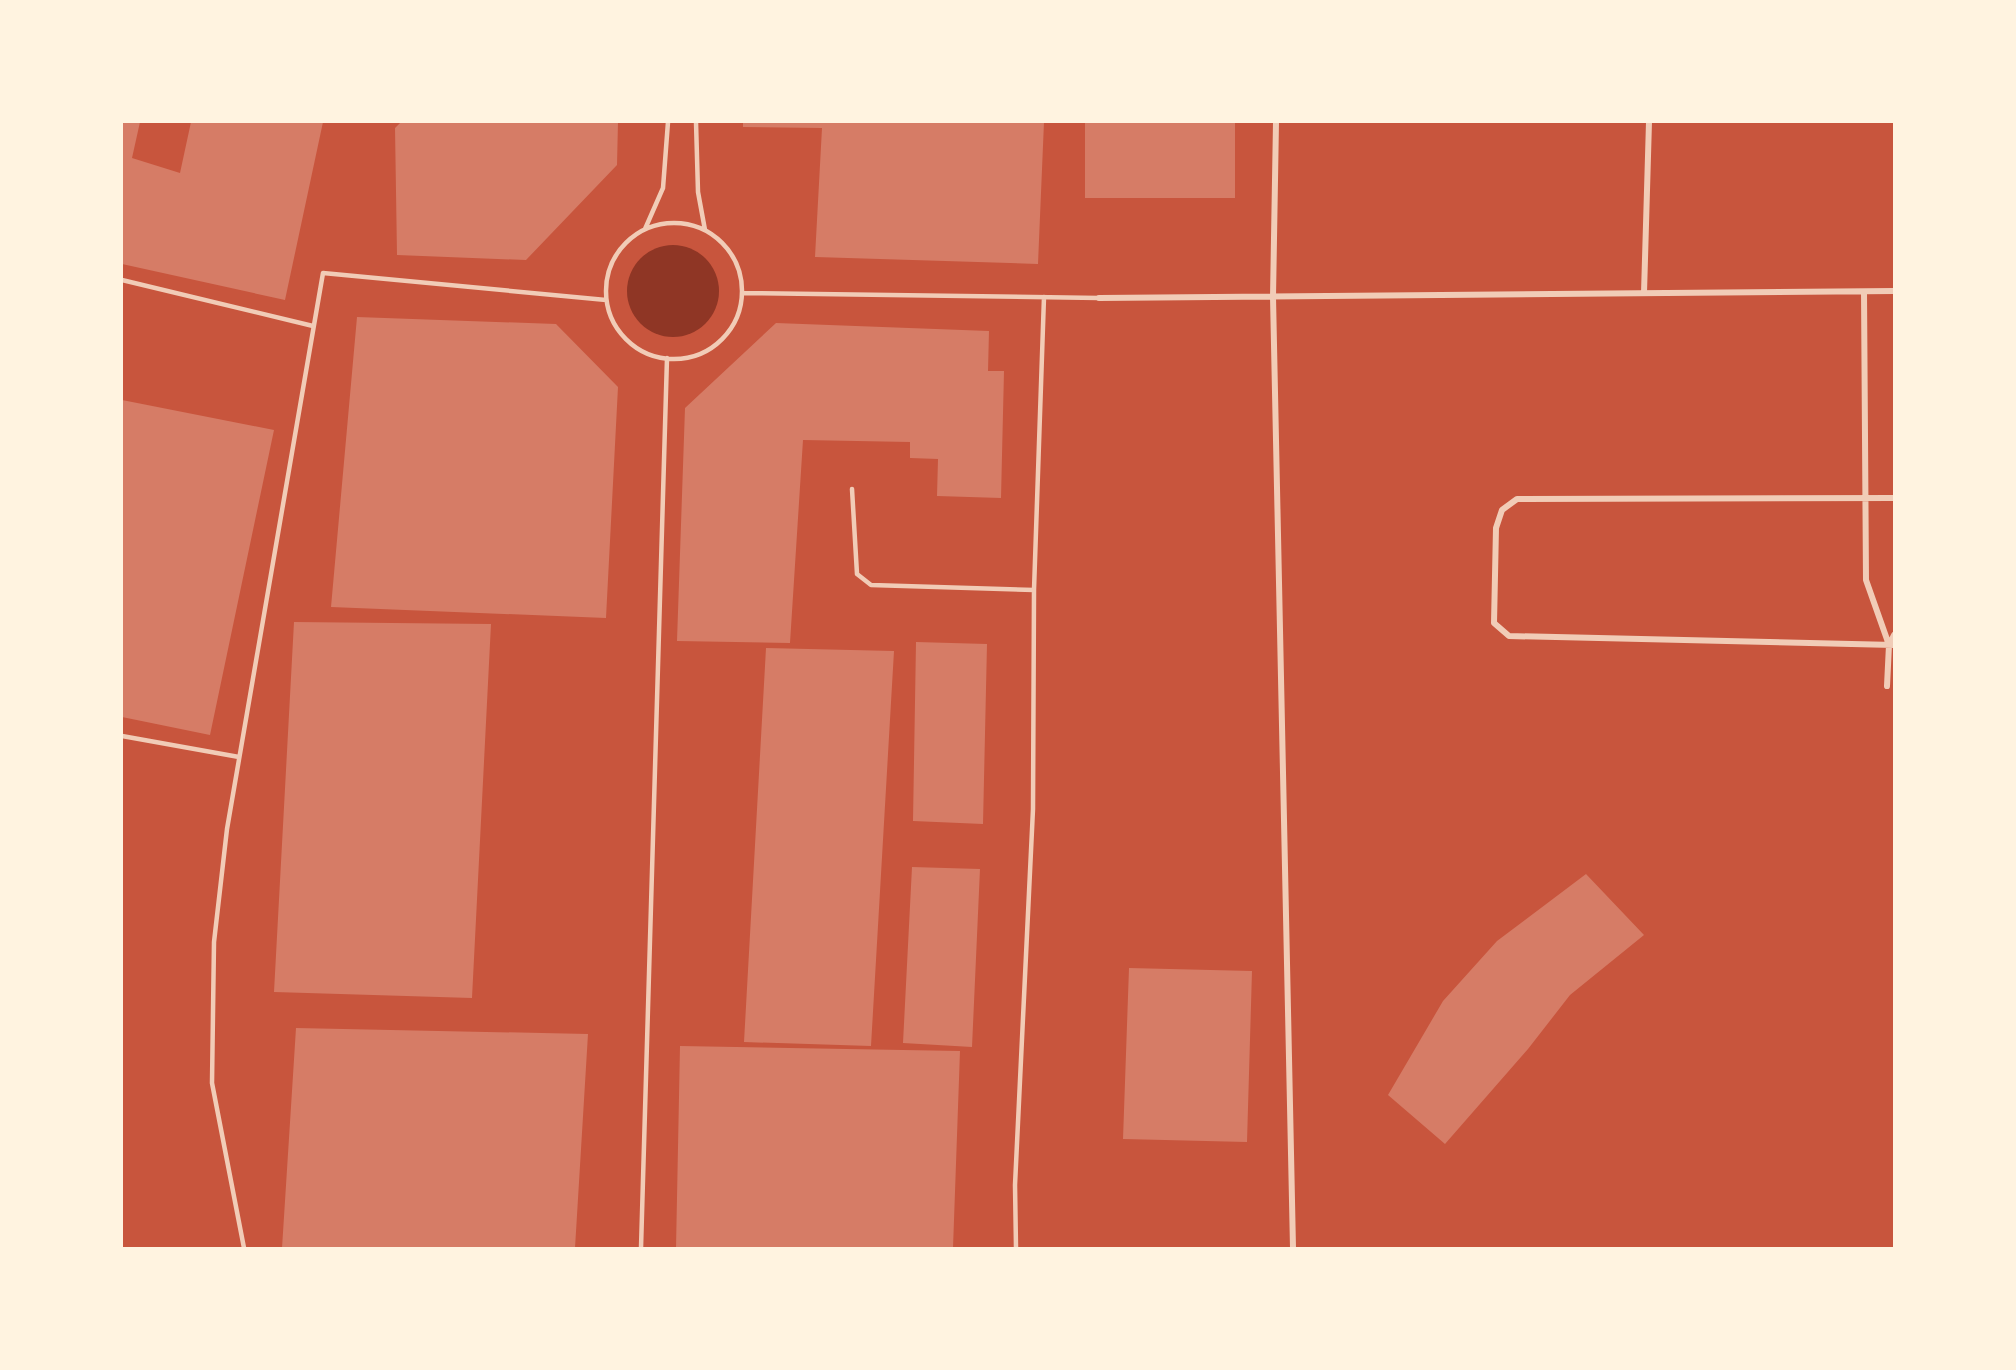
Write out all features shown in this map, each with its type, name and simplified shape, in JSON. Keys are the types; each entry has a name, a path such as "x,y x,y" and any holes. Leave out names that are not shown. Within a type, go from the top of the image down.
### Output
{"street":[{"path":"1276,122 1273,297 1293,1248"},
{"path":"1644,293 1649,122"},
{"path":"1099,298 1894,291"},
{"path":"1863,292 1866,580 1892,645"},
{"path":"1892,645 1509,636 1494,623 1496,528 1502,510 1517,499 1894,498"},
{"path":"1887,686 1894,635"}],"lane":[{"path":"645,229 663,188 668,122"},
{"path":"696,122 698,192 705,230"},
{"path":"665,224 686,224 705,230 720,241 733,256 740,274 742,293 739,312 719,342 703,352 686,358 667,358 645,353 627,340 613,322 606,300 607,278 614,258 627,241 645,229 665,224"},
{"path":"244,1248 212,1083 214,942 227,829 322,273 606,300"},
{"path":"122,280 313,326"},
{"path":"742,293 1099,298"},
{"path":"1016,1248 1015,1185 1033,809 1034,590 1044,297"},
{"path":"641,1248 667,358"},
{"path":"852,489 857,574 871,585 1034,590"},
{"path":"122,736 239,757"}],"shaded area":[{"path":"673,245 691,249 705,259 715,273 719,291 715,309 705,323 691,333 673,337 655,333 641,323 631,309 627,291 631,273 641,259 655,249"}],"building":[{"path":"122,122 140,122 132,158 180,173 191,122 323,122 285,300 122,264"},
{"path":"401,122 618,122 617,165 526,260 397,255 395,128"},
{"path":"743,122 1044,122 1038,264 815,257 822,128 743,127"},
{"path":"1085,122 1235,122 1235,198 1085,198"},
{"path":"357,317 556,324 618,387 606,618 331,607"},
{"path":"776,323 989,331 988,371 1004,371 1001,498 937,496 938,459 910,458 910,442 803,440 790,643 677,641 685,408"},
{"path":"122,400 274,430 210,735 122,717"},
{"path":"294,622 491,624 472,998 274,992"},
{"path":"916,642 987,644 983,824 913,821"},
{"path":"766,648 894,651 871,1046 744,1042"},
{"path":"912,867 980,869 972,1047 903,1043"},
{"path":"1586,874 1644,935 1570,995 1528,1049 1445,1144 1388,1095 1443,1001 1497,941"},
{"path":"1129,968 1252,971 1247,1142 1123,1139"},
{"path":"296,1028 588,1034 575,1248 282,1248"},
{"path":"680,1046 960,1051 953,1248 676,1248"}]}
